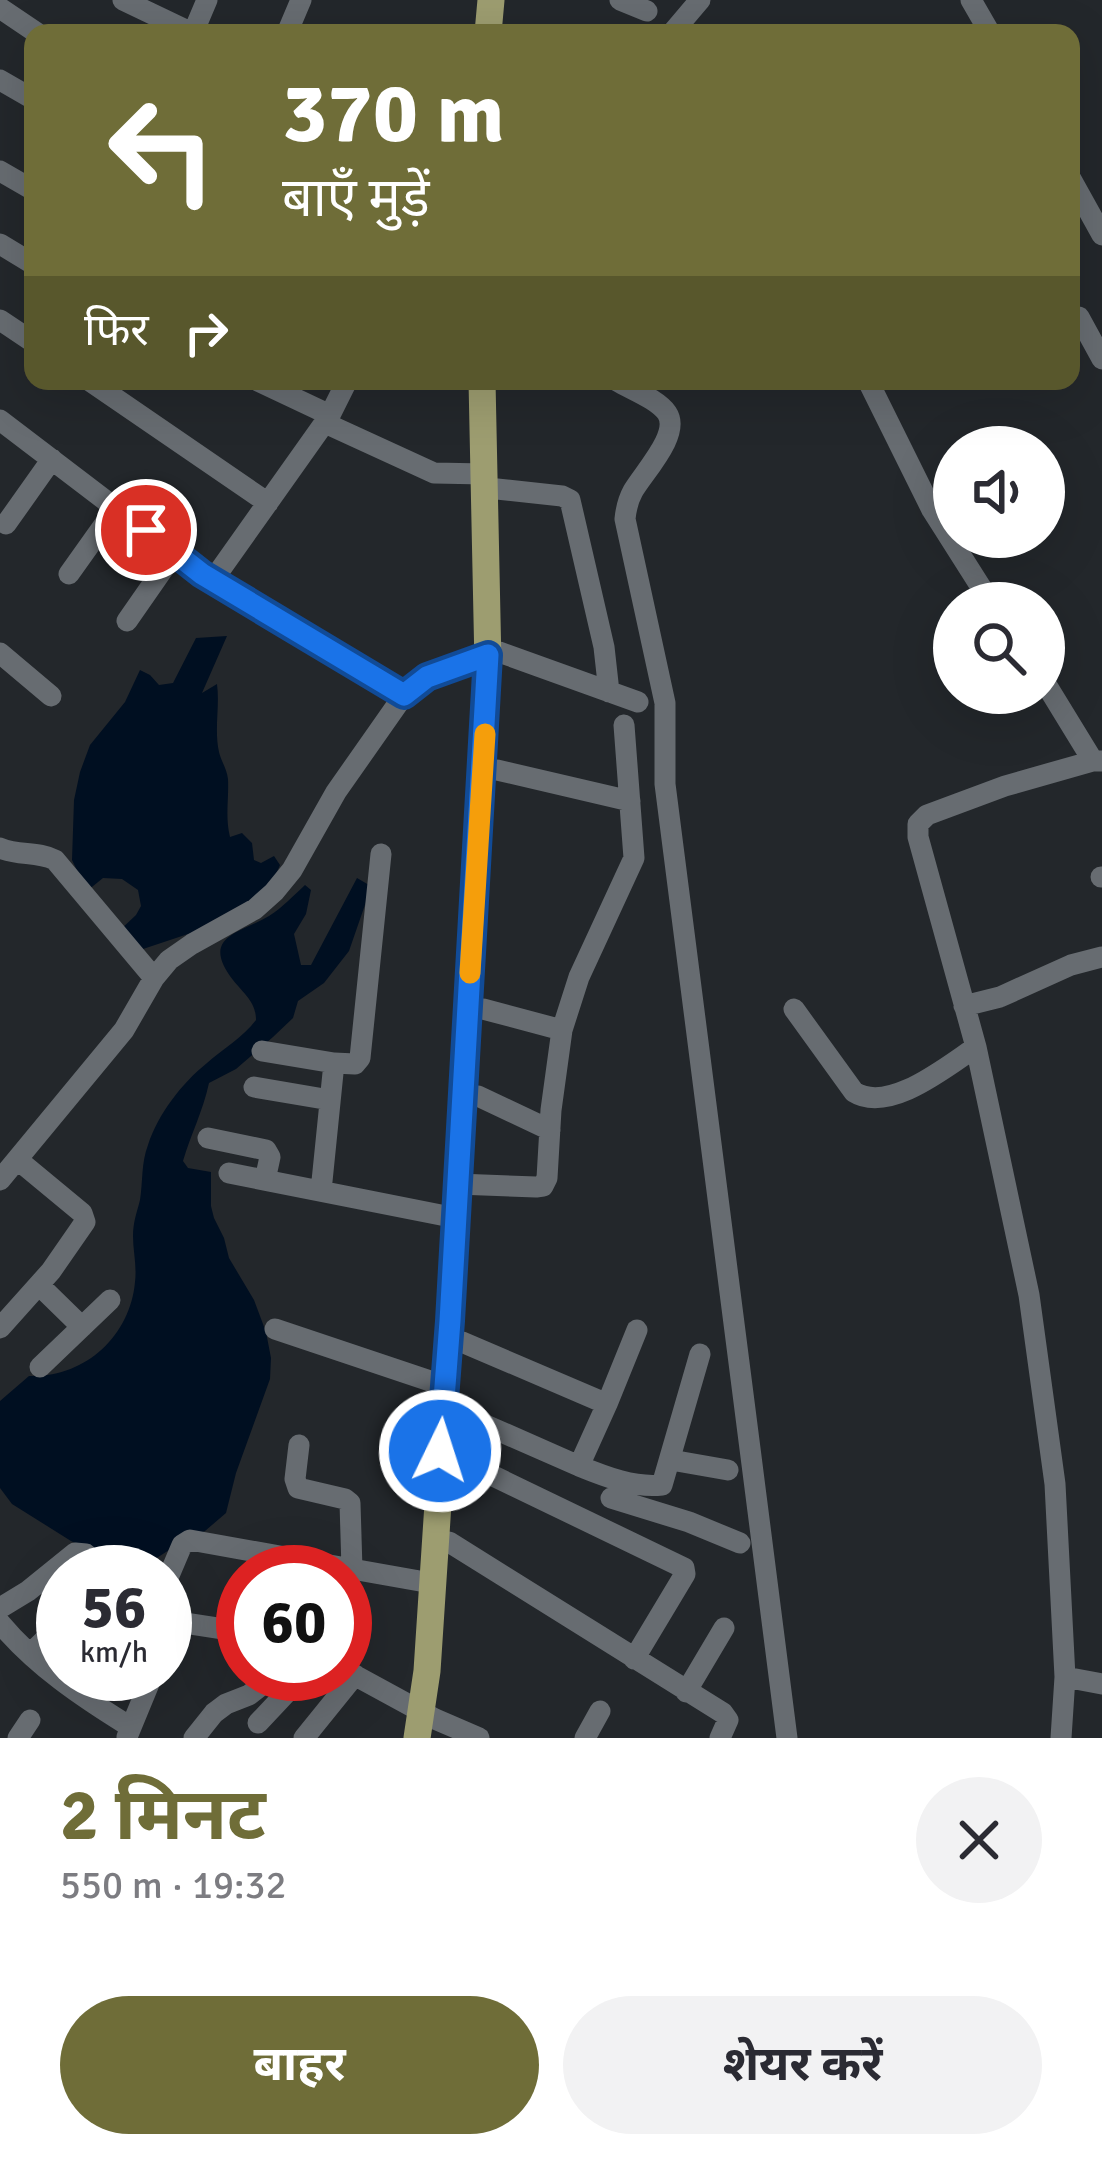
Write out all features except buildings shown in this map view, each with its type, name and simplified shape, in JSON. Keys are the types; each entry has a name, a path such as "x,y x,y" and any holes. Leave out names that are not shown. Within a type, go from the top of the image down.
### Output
{"main road":[{"path":"483,390 491,481"},
{"path":"426,1726 431,1583 450,1399 456,1218 478,1096 497,770 494,390"},
{"path":"426,1726 449,1542 454,1457 450,1399 462,1342 465,1184 494,653"}],"street":[{"path":"123,0 174,24"},
{"path":"620,0 647,10"},
{"path":"680,24 700,0"},
{"path":"1080,195 1102,235"},
{"path":"1080,326 1102,359"},
{"path":"103,390 268,503"},
{"path":"274,390 434,473 570,500 604,647 609,692"},
{"path":"213,580 327,419 342,390"},
{"path":"632,390 663,408 671,424 668,437 631,494 625,519 665,704 664,784 787,1738"},
{"path":"872,390 932,510 978,582"},
{"path":"0,420 213,580 404,695"},
{"path":"6,524 52,459"},
{"path":"69,574 116,508"},
{"path":"127,621 175,552"},
{"path":"0,1180 124,1030 154,978 170,961 255,909 274,892 404,695 427,677 494,653 638,702"},
{"path":"3,663 51,696"},
{"path":"1060,1738 1065,1677 1055,1484 1030,1295 976,1048 918,824 927,814 1006,786 1098,761 1065,712"},
{"path":"465,1184 542,1186 547,1178 562,1030 579,977 634,858 624,725"},
{"path":"497,770 631,801"},
{"path":"0,848 55,860 154,978"},
{"path":"262,1052 334,1063 355,1064 360,1058 381,854"},
{"path":"964,1006 1102,957"},
{"path":"483,1009 562,1030"},
{"path":"794,1009 854,1092 865,1099 905,1091 976,1048"},
{"path":"321,1191 334,1063"},
{"path":"254,1087 330,1100"},
{"path":"478,1096 550,1130"},
{"path":"208,1138 266,1150 270,1156 265,1180"},
{"path":"0,1328 39,1285 86,1217 18,1160"},
{"path":"229,1172 456,1218"},
{"path":"39,1285 82,1327"},
{"path":"40,1367 110,1300"},
{"path":"275,1329 450,1399 580,1466 639,1506 740,1543"},
{"path":"580,1466 638,1330"},
{"path":"462,1342 607,1404"},
{"path":"614,1489 662,1485 700,1354"},
{"path":"298,1445 298,1488 350,1503 351,1545"},
{"path":"454,1457 681,1564 685,1574 634,1659"},
{"path":"671,1460 728,1470"},
{"path":"600,1527 614,1489"},
{"path":"627,1540 639,1506"},
{"path":"182,1545 193,1540 220,1545"},
{"path":"449,1542 727,1716 720,1738"},
{"path":"372,1573 431,1583"},
{"path":"0,1608 36,1584"},
{"path":"0,1623 128,1732 141,1701"},
{"path":"686,1691 724,1628"},
{"path":"31,1654 36,1649"},
{"path":"1065,1677 1102,1684"},
{"path":"372,1688 426,1726 479,1738"},
{"path":"194,1738 214,1713 234,1701"},
{"path":"258,1723 279,1701"},
{"path":"304,1738 330,1701"},
{"path":"585,1738 600,1711"}],"water":[{"path":"227,636 202,693 217,684 218,743 228,779 230,837 242,833 252,843 254,860 261,863 274,856 280,865 266,897 215,925 140,950 118,932 141,906 138,890 122,879 103,878 87,891 72,860 80,772 90,745 125,702 140,670 159,685 173,683 196,638"},
{"path":"357,878 369,885 349,951 324,983 298,1001 293,1018 273,1037 236,1069 209,1083 183,1161 188,1168 211,1172 214,1218 229,1258 254,1300 271,1358 270,1379 226,1513 205,1531 177,1545 79,1545 12,1504 0,1488 0,1401 29,1376 49,1375 85,1362 124,1320 135,1282 134,1226 152,1133 189,1080 256,1020 252,1003 224,965 222,945 236,932 274,913 305,885 311,890 306,914 294,934 301,965 311,965"}],"slow traffic":[{"path":"470,973 485,734"}],"route":[{"path":"146,530 202,574 404,695 445,668 488,655 440,1451"}]}
